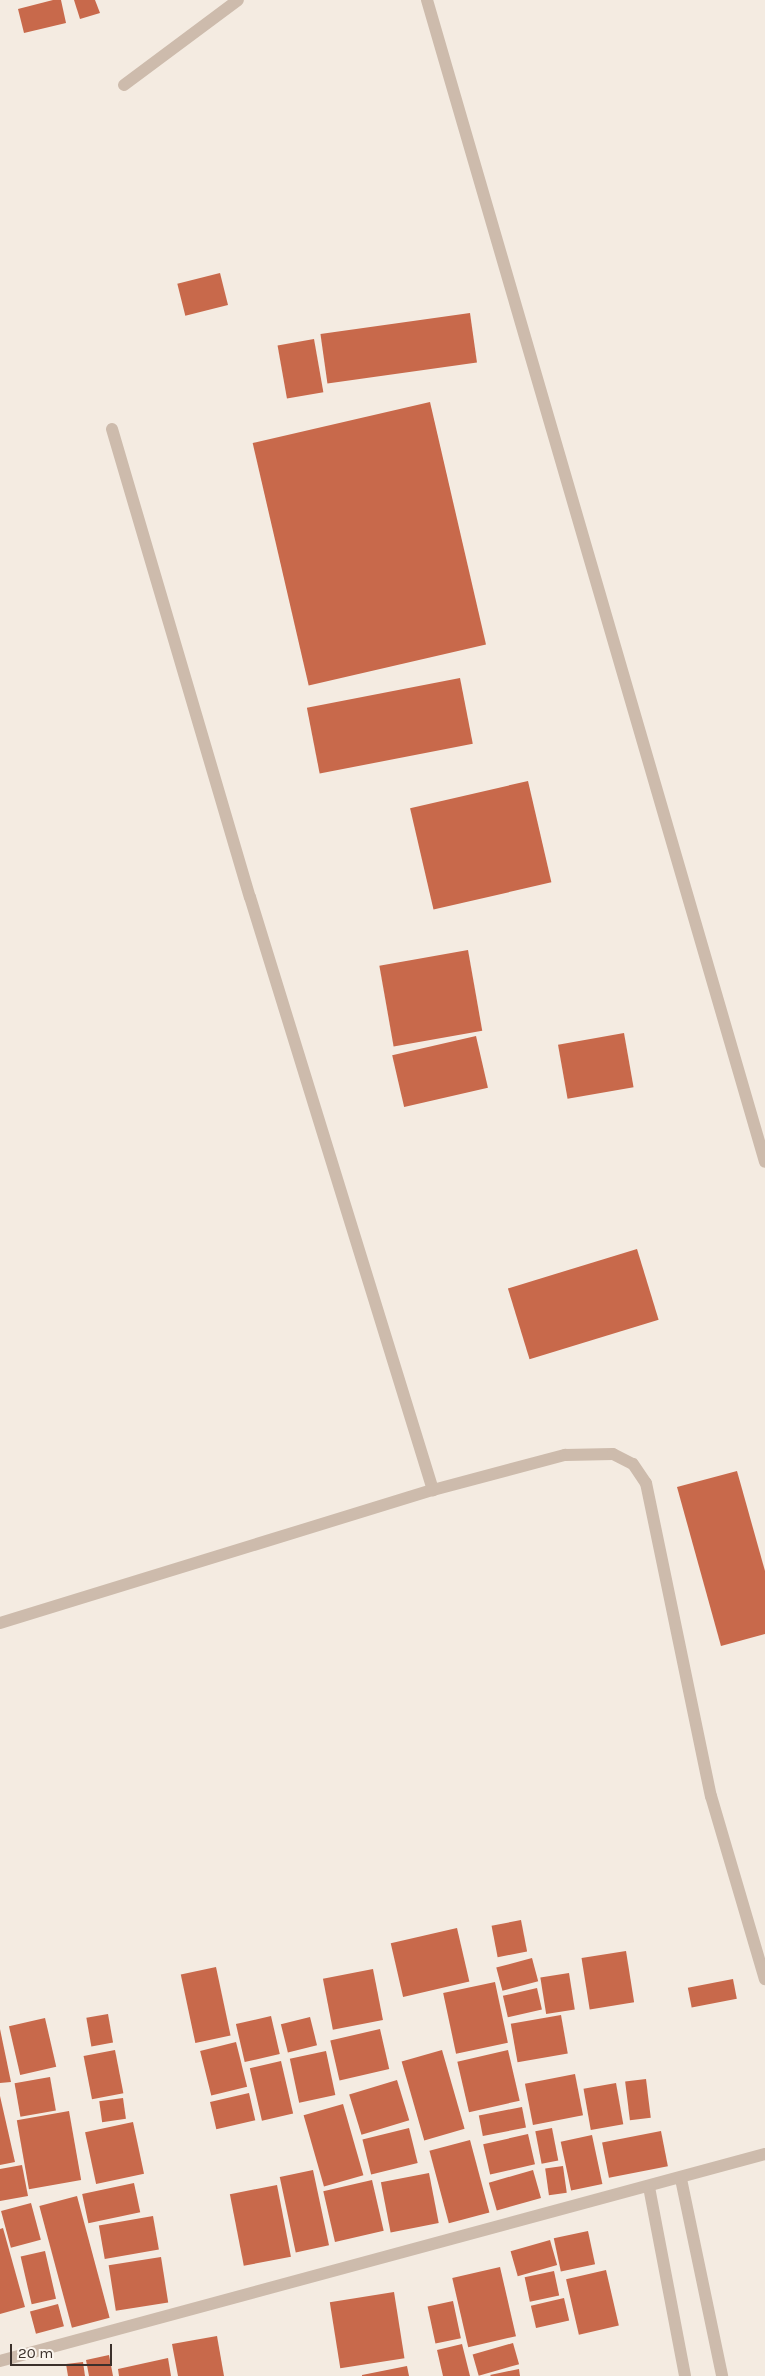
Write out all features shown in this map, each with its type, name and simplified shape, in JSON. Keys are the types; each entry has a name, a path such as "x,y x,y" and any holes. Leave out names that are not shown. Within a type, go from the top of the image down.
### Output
{"street":[{"path":"124,85 238,0"},
{"path":"426,0 765,1162"},
{"path":"112,429 250,897 433,1490"},
{"path":"0,1622 433,1490 565,1455 613,1454 634,1464 646,1483 711,1796 765,1979"},
{"path":"0,2361 649,2187 765,2154"},
{"path":"681,2178 722,2376"},
{"path":"649,2187 685,2376"}],"building":[{"path":"53,0 61,0 66,23 24,33 18,9"},
{"path":"74,0 95,0 100,13 80,19"},
{"path":"220,273 228,305 185,316 177,284"},
{"path":"470,313 477,363 327,384 320,334"},
{"path":"314,339 323,392 287,399 278,345"},
{"path":"430,402 486,645 309,686 253,443"},
{"path":"460,678 473,744 320,774 307,708"},
{"path":"528,781 551,882 433,910 410,808"},
{"path":"468,950 482,1031 394,1046 379,966"},
{"path":"624,1033 634,1087 568,1099 558,1045"},
{"path":"476,1036 488,1088 404,1107 392,1055"},
{"path":"637,1249 659,1320 530,1359 508,1288"},
{"path":"737,1471 765,1571 765,1634 721,1646 677,1487"},
{"path":"521,1920 527,1951 498,1957 492,1926"},
{"path":"457,1928 469,1982 403,1997 391,1943"},
{"path":"626,1951 634,2002 590,2009 582,1958"},
{"path":"532,1958 538,1981 502,1991 496,1968"},
{"path":"216,1967 231,2035 195,2043 181,1974"},
{"path":"373,1969 383,2020 333,2030 323,1979"},
{"path":"569,1973 575,2010 546,2014 540,1978"},
{"path":"733,1979 737,1999 692,2007 688,1988"},
{"path":"495,1982 508,2043 456,2054 443,1993"},
{"path":"537,1988 542,2009 508,2017 503,1996"},
{"path":"108,2014 113,2043 91,2046 86,2018"},
{"path":"561,2015 568,2053 518,2062 511,2024"},
{"path":"271,2016 280,2054 245,2062 236,2024"},
{"path":"310,2017 317,2045 288,2052 281,2024"},
{"path":"45,2018 56,2067 20,2075 9,2026"},
{"path":"0,2029 11,2082 0,2083"},
{"path":"380,2029 389,2069 340,2080 330,2040"},
{"path":"236,2042 247,2087 211,2096 200,2051"},
{"path":"115,2050 123,2093 92,2099 84,2056"},
{"path":"442,2050 465,2129 424,2140 402,2062"},
{"path":"508,2050 520,2101 469,2112 457,2062"},
{"path":"326,2051 335,2095 299,2103 290,2059"},
{"path":"281,2061 293,2114 262,2121 250,2068"},
{"path":"575,2074 583,2115 533,2125 525,2084"},
{"path":"50,2077 56,2110 20,2117 15,2083"},
{"path":"646,2079 651,2118 630,2120 625,2082"},
{"path":"397,2080 409,2120 361,2135 349,2095"},
{"path":"616,2083 623,2124 591,2130 584,2089"},
{"path":"249,2093 255,2120 216,2129 210,2102"},
{"path":"0,2096 15,2162 0,2165"},
{"path":"123,2098 126,2119 102,2122 99,2101"},
{"path":"343,2104 363,2175 324,2186 304,2115"},
{"path":"522,2107 526,2128 483,2136 479,2115"},
{"path":"69,2111 81,2180 29,2189 17,2120"},
{"path":"133,2122 144,2174 96,2184 85,2132"},
{"path":"409,2128 418,2163 371,2175 362,2140"},
{"path":"552,2128 558,2160 542,2164 535,2131"},
{"path":"661,2131 668,2166 609,2178 602,2142"},
{"path":"528,2134 535,2164 490,2175 483,2144"},
{"path":"592,2135 602,2184 571,2191 561,2142"},
{"path":"470,2140 489,2212 449,2223 429,2151"},
{"path":"22,2165 28,2196 0,2201 0,2169"},
{"path":"563,2166 567,2193 549,2195 545,2169"},
{"path":"313,2170 329,2245 296,2252 280,2177"},
{"path":"533,2170 541,2198 497,2211 489,2183"},
{"path":"429,2173 439,2223 391,2232 381,2182"},
{"path":"372,2180 384,2231 335,2242 323,2191"},
{"path":"134,2183 140,2212 88,2223 82,2194"},
{"path":"277,2185 291,2257 244,2266 230,2194"},
{"path":"77,2196 110,2318 72,2328 39,2206"},
{"path":"31,2203 41,2240 11,2248 1,2211"},
{"path":"153,2216 159,2249 105,2259 99,2226"},
{"path":"3,2228 25,2307 0,2314 0,2229"},
{"path":"588,2231 595,2264 561,2272 554,2238"},
{"path":"550,2240 557,2265 518,2276 511,2251"},
{"path":"45,2251 56,2299 32,2304 21,2257"},
{"path":"161,2257 168,2302 116,2311 109,2265"},
{"path":"500,2267 516,2336 468,2347 452,2278"},
{"path":"606,2270 619,2326 579,2335 566,2279"},
{"path":"554,2271 559,2295 530,2302 525,2277"},
{"path":"394,2292 404,2358 340,2368 330,2302"},
{"path":"564,2298 569,2320 536,2328 531,2306"},
{"path":"453,2301 461,2338 435,2344 428,2306"},
{"path":"58,2304 64,2326 36,2334 30,2312"},
{"path":"217,2336 224,2376 178,2376 172,2344"},
{"path":"513,2343 519,2364 479,2376 473,2355"},
{"path":"462,2344 470,2376 443,2376 437,2350"},
{"path":"109,2355 113,2376 89,2376 86,2360"},
{"path":"168,2358 171,2376 119,2376 118,2369"},
{"path":"83,2362 85,2376 68,2376 66,2364"},
{"path":"407,2366 409,2376 362,2376 362,2375"},
{"path":"519,2369 520,2376 490,2375"}]}
